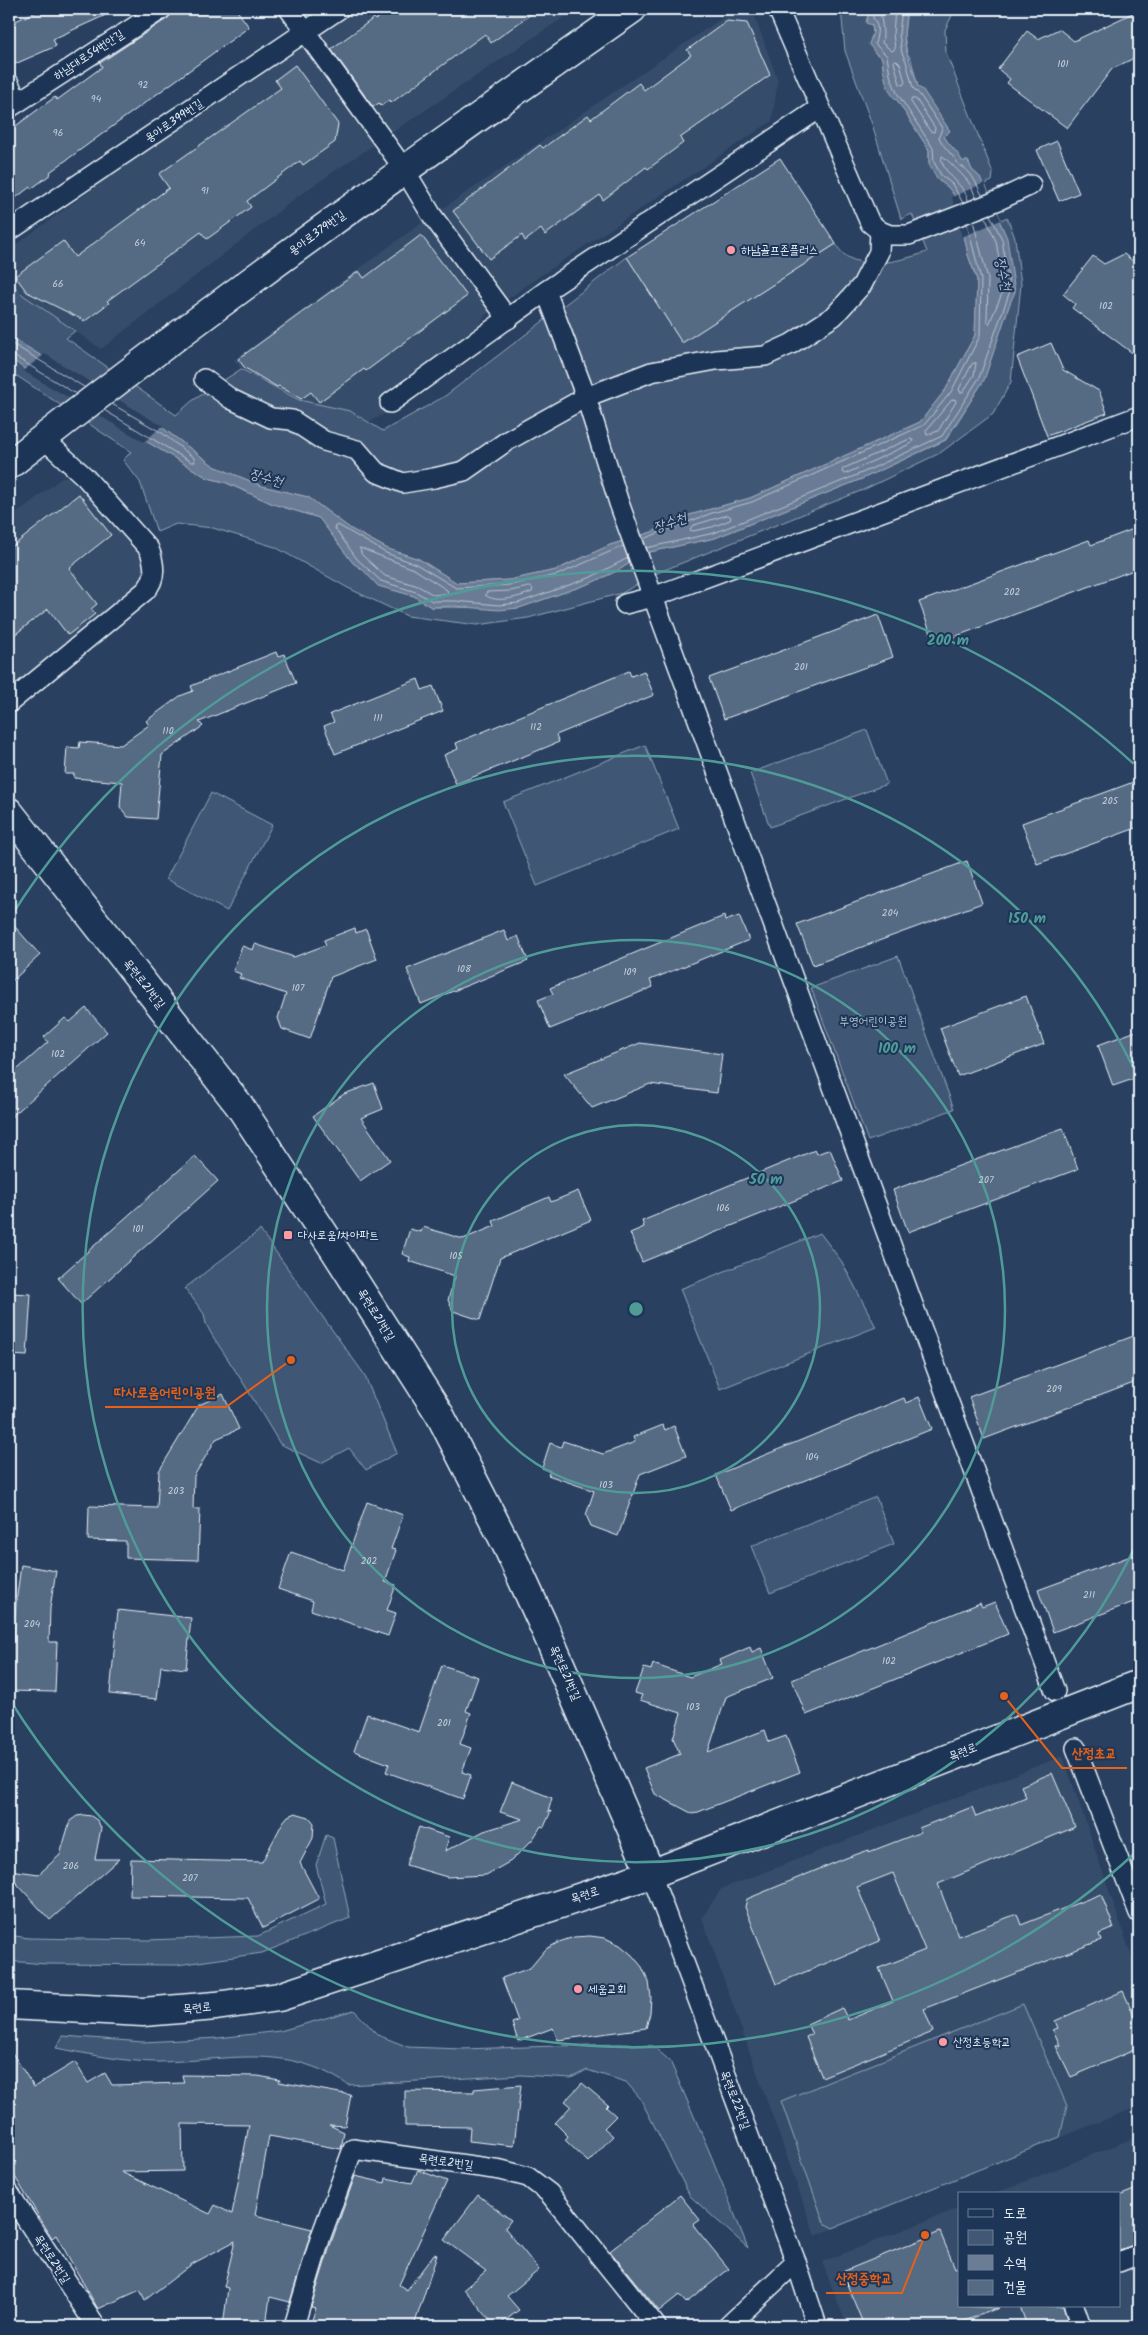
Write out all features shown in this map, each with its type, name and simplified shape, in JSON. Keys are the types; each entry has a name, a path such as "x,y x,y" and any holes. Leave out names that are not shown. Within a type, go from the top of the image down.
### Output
{"street":[{"name":"하남대로54번안길","path":"9,83 13,105 162,9"},
{"path":"289,9 404,169 431,214 508,319"},
{"name":"용아로399번길","path":"9,231 339,9"},
{"name":"용아로379번길","path":"9,466 132,369 404,169 632,9"},
{"path":"778,9 870,223 880,231 890,235 910,235 999,200 1031,185"},
{"path":"390,403 546,291 820,108"},
{"path":"204,379 231,398 264,415 271,418 292,420 324,441 357,450 376,472 403,483 464,471 507,441 586,397 651,372 716,360 765,356 791,344 834,316 862,285 880,252 880,231"},
{"path":"546,291 586,397 620,503 652,593 1055,1691"},
{"path":"625,604 1139,416"},
{"path":"9,703 145,591 152,584 154,574 153,560 148,549 85,477 52,431"},
{"name":"목련로21번길","path":"9,812 239,1105 440,1415 528,1593 651,1874"},
{"name":"목련로","path":"9,2005 143,2012 216,2006 279,1996 651,1874 1139,1684"},
{"path":"1076,1748 1139,1914"},
{"name":"목련로22번길","path":"651,1874 796,2262 818,2326"},
{"name":"목련로2번길","path":"294,2326 322,2236 353,2149 501,2170 528,2177 550,2193 656,2326"},
{"name":"목련로2번길","path":"9,2193 96,2326"},
{"path":"1120,2262 1139,2254"},
{"path":"728,2326 796,2262"},
{"path":"1075,2308 1081,2326"}],"shaded area":[{"path":"341,9 576,9 305,191 101,349 23,295 9,281 9,250 276,54"},
{"path":"734,10 754,15 778,80 772,121 540,276 484,316 473,336 388,412 369,422 350,411 299,400 241,369 234,360 413,229"},
{"path":"72,476 144,559 148,569 145,581 9,696 9,519 63,477"},
{"name":"산정초등학교","path":"1063,1756 1139,1978 1139,2106 815,2236 702,1918 721,1889"},
{"path":"1139,2136 1139,2326 847,2326 822,2262 958,2208 958,2308 1120,2308 1120,2192 999,2192"}],"green space":[{"path":"841,9 870,9 866,22 872,25 875,53 882,57 883,67 897,100 929,150 929,164 937,179 948,187 957,199 968,255 977,280 975,335 946,389 920,422 750,498 686,516 652,532 610,545 556,570 509,580 457,583 419,559 388,549 351,529 308,497 262,486 214,466 164,429 154,425 9,336 9,281 23,295 75,331 66,338 176,415 192,401 241,369 299,400 350,411 383,431 445,396 627,257 682,342 836,244 843,254 853,260 864,263 890,262 927,252 912,214 901,219 873,127 845,51"},
{"path":"907,9 955,9 945,30 946,53 993,173 992,181 985,184 1001,220 1007,217 1015,238 1021,284 1011,382 993,414 940,453 863,490 657,573 622,593 528,618 477,625 407,616 348,588 275,547 213,528 176,524 157,532 140,482 123,460 131,452 17,376 9,382 9,357 26,370 208,478 224,482 273,504 319,518 353,563 363,569 379,586 414,596 431,607 519,608 591,583 619,570 645,553 715,538 864,478 946,440 984,380 1015,291 980,177 972,170 968,161 962,162 946,140 944,136 950,131 918,87 911,59 907,53 904,35"},
{"path":"867,730 887,784 770,827 750,773"},
{"path":"645,745 679,829 537,886 503,802"},
{"path":"211,793 272,825 227,911 166,879"},
{"name":"부영어린이공원","path":"898,956 954,1109 868,1141 811,988"},
{"path":"260,1230 364,1374 397,1453 366,1470 349,1448 321,1463 280,1444 212,1335 206,1324 204,1314 185,1288"},
{"path":"820,1233 842,1262 876,1327 720,1389 680,1289"},
{"path":"876,1497 894,1544 770,1593 751,1546"},
{"path":"326,1835 333,1838 350,1918 262,1953 177,1965 46,1964 9,1961 9,1935 28,1938 147,1940 258,1936 326,1904 316,1865"},
{"path":"1023,2004 1067,2106 1060,2137 833,2228 824,2223 781,2101"},
{"path":"354,2010 378,2035 408,2047 462,2049 621,2044 653,2046 670,2061 710,2153 748,2248 690,2196 640,2098 626,2082 587,2070 571,2078 521,2075 348,2085 325,2072 302,2063 279,2059 256,2057 145,2062 56,2048 63,2036 143,2042 218,2038 280,2031"}],"water":[{"name":"장수천","path":"870,9 907,9 904,31 905,42 918,87 923,90 950,131 944,136 946,140 962,161 968,161 972,170 980,177 1007,238 1015,292 984,380 945,440 864,478 715,538 645,553 619,570 591,583 519,608 499,610 454,606 431,607 414,596 378,586 363,570 353,563 319,518 273,504 225,482 208,478 26,370 9,357 9,336 154,425 164,429 214,466 262,486 308,497 351,529 388,549 419,559 457,583 509,580 556,570 610,545 652,532 686,516 750,498 920,422 946,389 975,335 977,280 968,255 957,199 948,187 937,179 929,164 929,150 890,92 884,75 882,58 875,53 869,44 873,32 872,25 866,23"}],"pier":[{"path":"984,183 1001,220 962,237 952,197"},
{"path":"45,354 155,422 163,425 144,442 23,371"}],"building":[{"path":"42,9 119,9 53,39 56,46 15,64 9,49 9,24"},
{"path":"173,9 236,9 249,27 50,172 51,174 31,189 30,187 9,203 9,131 55,97 57,100 102,67 100,63 168,18"},
{"path":"391,9 538,9 491,43 485,34 391,103 389,100 381,106 379,103 373,107 331,49 374,18 375,20"},
{"path":"1139,10 1139,52 1133,55 1134,58 1112,69 1067,128 1007,83 1010,79 998,69 1027,31 1038,39 1059,29 1074,41"},
{"path":"727,21 747,23 770,75 680,138 683,143 648,169 646,167 603,200 600,195 545,235 541,229 525,241 522,235 489,259 453,211 540,145 543,148 588,115 591,119 639,83 644,90 691,55 687,50"},
{"path":"295,65 338,124 335,142 303,165 300,161 247,201 251,207 207,239 201,232 107,301 109,303 85,321 27,292 15,276 63,241 75,257 169,188 159,174 281,88 275,80"},
{"path":"1057,141 1079,193 1059,201 1037,150"},
{"name":"하남골프존플러스","path":"780,158 836,244 682,343 627,257"},
{"path":"421,235 467,296 366,371 364,369 319,402 311,392 301,399 279,386 277,387 245,368 238,359 359,271 364,278"},
{"path":"1124,254 1139,266 1139,358 1072,308 1075,304 1063,294 1093,256 1104,264"},
{"path":"1051,343 1063,370 1099,391 1107,413 1047,436 1017,357"},
{"path":"79,494 111,535 69,568 97,604 91,609 95,614 68,635 48,609 9,639 9,549"},
{"path":"1139,527 1139,568 935,644 919,602 1089,540 1091,545"},
{"path":"878,615 893,657 724,719 709,678"},
{"path":"276,652 278,657 284,654 296,683 199,722 203,726 162,755 156,819 128,817 120,807 122,782 74,778 74,774 65,774 67,747 79,748 80,742 121,745 149,725 146,721 180,696 193,691 191,686"},
{"path":"629,671 631,676 644,671 654,695 556,735 559,742 456,784 444,755 458,749 456,743"},
{"path":"418,679 422,690 433,686 443,711 335,754 324,726 334,722 330,714"},
{"path":"1139,780 1139,827 1037,864 1022,823"},
{"path":"967,861 982,903 813,965 797,924"},
{"path":"724,916 725,921 739,916 749,940 650,980 653,987 550,1029 538,1000 553,994 550,988"},
{"path":"9,920 40,955 9,984"},
{"path":"355,928 356,933 366,929 377,959 331,977 310,1039 282,1029 278,1018 286,994 239,978 241,974 233,971 242,946 253,950 255,944 294,957 326,945 324,940"},
{"path":"504,930 508,941 518,936 528,961 421,1004 407,969"},
{"path":"1026,996 1044,1044 958,1076 940,1028"},
{"path":"86,1008 107,1032 9,1119 9,1077 48,1042 44,1037 65,1018 70,1022"},
{"path":"1139,1030 1139,1077 1113,1086 1098,1045"},
{"path":"640,1043 722,1054 717,1093 650,1084 592,1108 564,1074"},
{"path":"374,1083 383,1109 361,1118 390,1160 360,1181 313,1116 344,1094"},
{"path":"1063,1128 1078,1169 908,1232 893,1190"},
{"path":"830,1149 843,1181 642,1262 630,1233 644,1227 642,1221 815,1150 817,1154"},
{"path":"195,1156 218,1181 81,1304 58,1278"},
{"path":"578,1191 591,1220 500,1258 480,1320 453,1311 448,1300 455,1276 409,1261 410,1257 402,1254 410,1229 421,1232 423,1227 463,1239 495,1226 493,1221 549,1197 551,1202"},
{"path":"9,1293 31,1294 27,1356 9,1355"},
{"path":"1139,1334 1139,1381 984,1439 969,1397"},
{"path":"223,1394 239,1429 216,1439 194,1476 193,1509 200,1509 198,1560 126,1558 126,1541 88,1540 89,1506 157,1508 159,1471 199,1405"},
{"path":"919,1397 932,1429 731,1510 716,1475 904,1398 906,1403"},
{"path":"663,1425 665,1430 674,1426 686,1456 640,1474 618,1536 591,1526 586,1515 594,1491 548,1475 550,1471 542,1468 550,1443 561,1447 563,1441 603,1454 635,1442 633,1437"},
{"path":"367,1502 403,1515 391,1549 396,1550 385,1582 396,1585 387,1610 396,1613 388,1636 311,1610 313,1601 278,1589 291,1552 343,1570"},
{"path":"1139,1553 1139,1600 1053,1632 1038,1590"},
{"path":"21,1565 56,1571 50,1608 49,1642 57,1642 55,1692 9,1691 9,1640 14,1641"},
{"path":"995,1602 1008,1634 806,1715 792,1680 980,1603 982,1607"},
{"path":"118,1610 191,1618 186,1669 161,1666 157,1699 110,1694"},
{"path":"750,1647 752,1652 761,1648 773,1678 726,1697 708,1752 765,1730 769,1742 786,1736 800,1772 693,1814 655,1794 644,1768 680,1754 673,1738 681,1713 640,1700 642,1695 635,1693 644,1668 651,1670 653,1664 690,1677 722,1664 720,1660"},
{"path":"442,1665 478,1677 466,1711 471,1713 460,1744 471,1748 462,1772 471,1775 463,1799 386,1772 389,1764 354,1751 367,1714 419,1732"},
{"path":"1052,1773 1075,1827 938,1884 958,1936 1017,1914 1021,1925 1101,1894 1114,1928 1099,1934 1101,1940 924,2009 933,2032 822,2077 806,2037 812,2034 807,2024 842,2008 848,2020 893,2001 879,1968 925,1950 893,1873 857,1887 880,1941 776,1984 745,1907 747,1899 846,1858 869,1850 869,1852 921,1832 919,1828 972,1807 976,1817 1026,1797 1021,1786"},
{"path":"512,1782 552,1798 548,1812 551,1811 544,1827 541,1826 533,1839 511,1861 486,1875 447,1877 406,1865 419,1827 449,1837 445,1851 484,1831 523,1819 500,1812"},
{"path":"295,1813 309,1817 314,1823 313,1838 300,1863 319,1899 263,1928 248,1898 130,1896 131,1859 262,1862 283,1822 288,1816"},
{"path":"77,1816 91,1816 98,1821 101,1828 95,1859 119,1859 50,1920 9,1875 9,1870 39,1874 60,1855 70,1821"},
{"name":"세움교회","path":"590,1936 605,1938 620,1945 642,1967 649,1982 651,1997 650,2013 646,2028 558,2040 553,2028 518,2041 512,2023 518,2021 502,1978 530,1968 546,1949 559,1942 574,1937"},
{"path":"1123,1991 1139,2026 1139,2048 1071,2077 1056,2046 1060,2045 1053,2030 1058,2028 1055,2021"},
{"path":"9,2048 34,2087 75,2062 88,2083 105,2073 112,2085 184,2083 182,2075 258,2076 280,2080 279,2082 351,2095 345,2126 329,2125 344,2132 341,2149 269,2136 255,2215 312,2229 290,2302 270,2297 266,2326 223,2326 228,2288 224,2287 235,2241 192,2264 145,2300 140,2290 98,2309 56,2235 52,2238 9,2167","holes":["182,2124 249,2125 232,2214 215,2205 210,2214 121,2172 183,2171"]},
{"path":"582,2083 608,2105 606,2107 616,2116 604,2128 613,2136 588,2162 565,2140 568,2136 555,2123 571,2106 565,2101"},
{"path":"521,2085 514,2146 469,2141 470,2127 405,2126 405,2091 474,2092 474,2089"},
{"path":"418,2170 447,2181 399,2285 407,2290 434,2254 437,2255 414,2326 310,2326 316,2308 311,2307 355,2176 385,2183 386,2178 412,2183"},
{"path":"1139,2188 1139,2243 1120,2250 1120,2196"},
{"path":"478,2195 511,2220 505,2228 539,2270 507,2296 519,2310 498,2326 495,2326 464,2289 486,2271 444,2240"},
{"path":"680,2195 700,2220 693,2225 729,2269 686,2303 679,2295 659,2311 610,2251"},
{"path":"940,2232 955,2268 958,2267 958,2308 999,2308 951,2326 864,2326 842,2272"},
{"path":"1021,2308 1064,2308 1069,2326 1027,2326"}],"place":[{"name":"하남골프존플러스","path":"731,250"},
{"name":"다사로움1차아파트","path":"288,1235"},
{"name":"따사로움어린이공원","path":"291,1360"},
{"name":"산정초교","path":"1004,1696"},
{"name":"세움교회","path":"578,1989"},
{"name":"산정초등학교","path":"943,2042"},
{"name":"산정중학교","path":"925,2235"}]}
